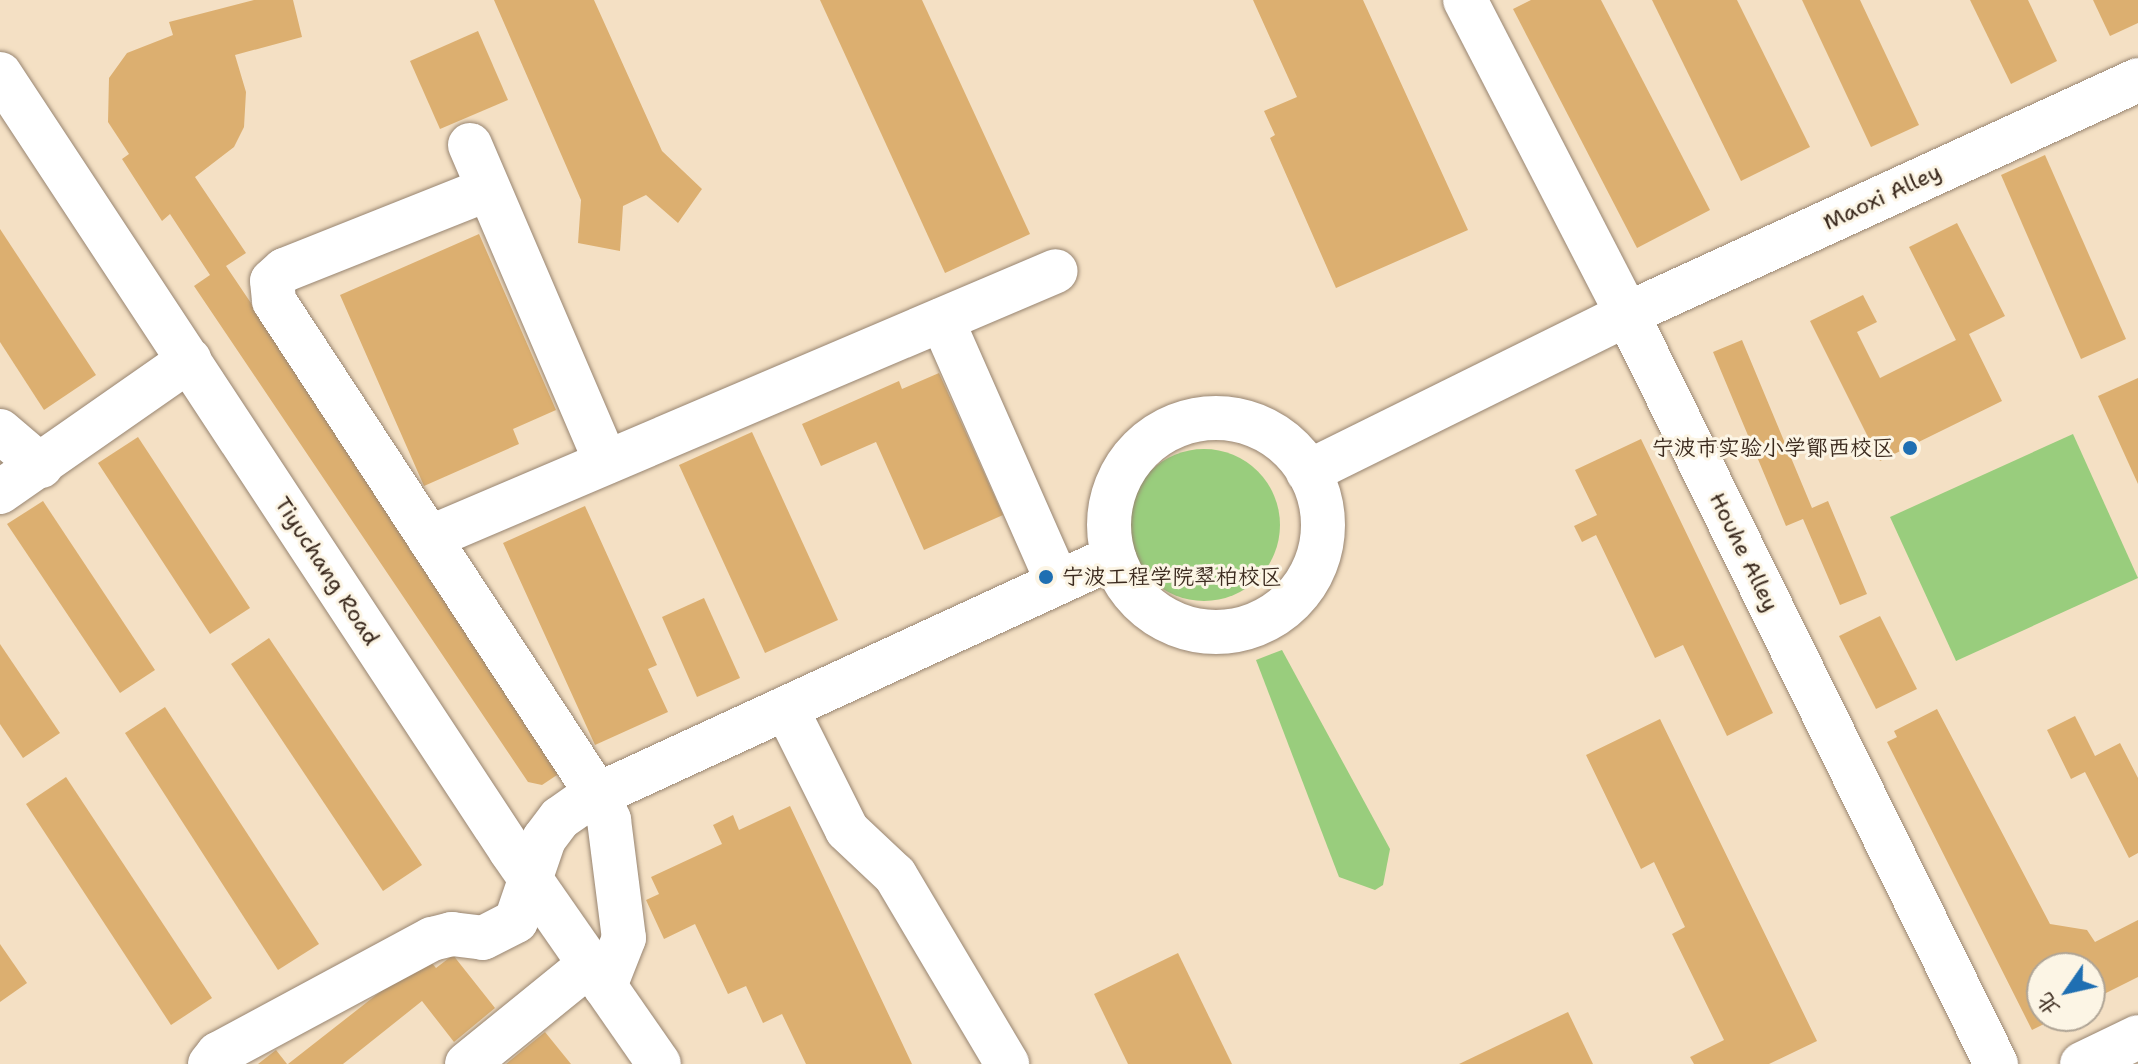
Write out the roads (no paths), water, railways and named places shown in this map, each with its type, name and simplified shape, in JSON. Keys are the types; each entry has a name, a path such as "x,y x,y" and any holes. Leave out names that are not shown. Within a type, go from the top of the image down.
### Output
{"street":[{"name":"Houhe Alley","path":"1465,0 1627,314 1996,1064"},
{"name":"Tiyuchang Road","path":"0,74 533,883 659,1064"},
{"name":"Maoxi Alley","path":"1308,472 1627,314 2138,80"},
{"path":"470,145 606,462"},
{"path":"467,1064 597,975 624,938 609,820 597,794 274,301 272,281 284,270 488,189"},
{"path":"429,538 1056,271"},
{"path":"942,320 1058,583"},
{"path":"0,492 189,360"},
{"path":"1224,418 1247,423 1287,446 1308,472 1321,506 1319,552 1299,592 1266,620 1223,632 1180,626 1143,603 1114,557 1109,523 1118,481 1143,445 1181,423 1224,418"},
{"path":"0,431 41,466"},
{"path":"210,1064 218,1054 432,939 452,934 483,938 516,921 533,883 544,839 560,818 597,794 1114,557"},
{"path":"786,708 847,830 895,875 1007,1064"},
{"path":"2082,1064 2138,1037"}],"place":[{"name":"宁波市实验小学鄮西校区","path":"1910,448"},
{"name":"宁波工程学院翠柏校区","path":"1046,577"}]}
